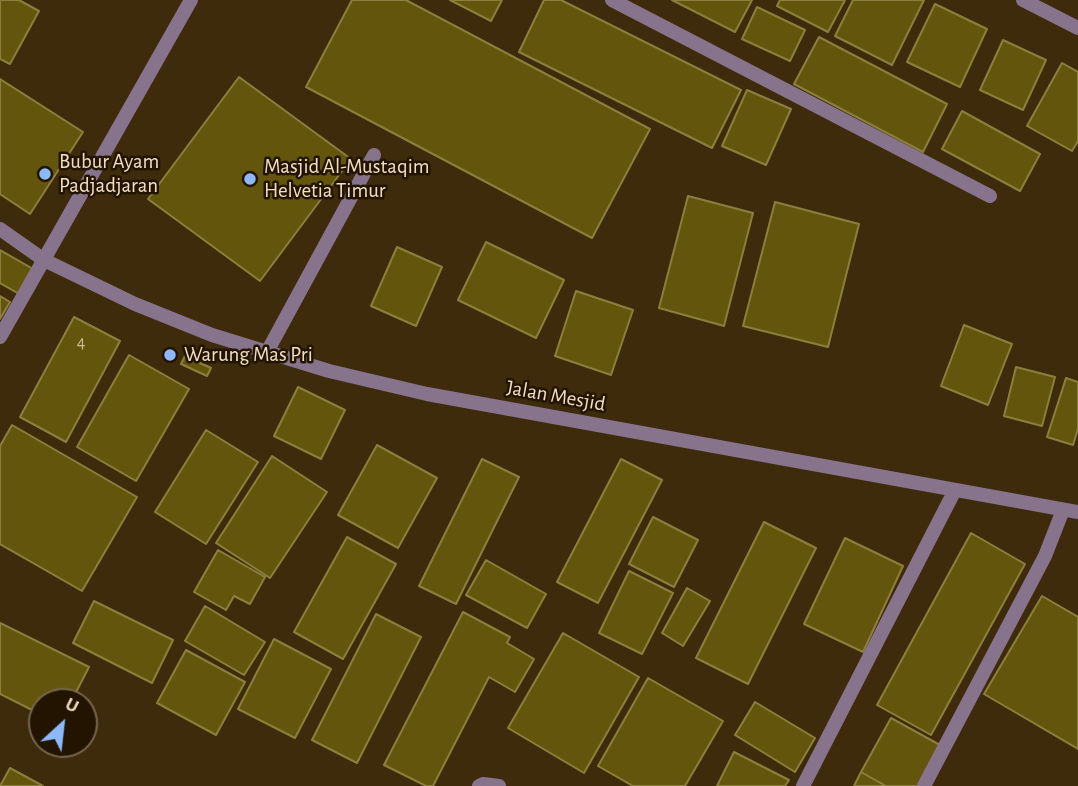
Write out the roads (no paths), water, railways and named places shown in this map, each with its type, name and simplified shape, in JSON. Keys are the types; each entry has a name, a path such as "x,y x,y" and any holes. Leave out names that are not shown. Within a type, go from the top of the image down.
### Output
{"street":[{"path":"0,337 191,0"},
{"path":"612,0 990,196"},
{"path":"1023,0 1078,28"},
{"path":"267,352 374,155"},
{"name":"Jalan Mesjid","path":"0,229 44,260 135,304 212,335 329,371 426,394 1078,512"},
{"path":"803,786 955,491"},
{"path":"924,786 1045,556 1063,510"},
{"path":"479,786 499,786"}],"place":[{"name":"Bubur Ayam Padjadjaran","path":"45,174"},
{"name":"Masjid Al-Mustaqim Helvetia Timur","path":"250,179"},
{"name":"Warung Mas Pri","path":"170,355"}]}
